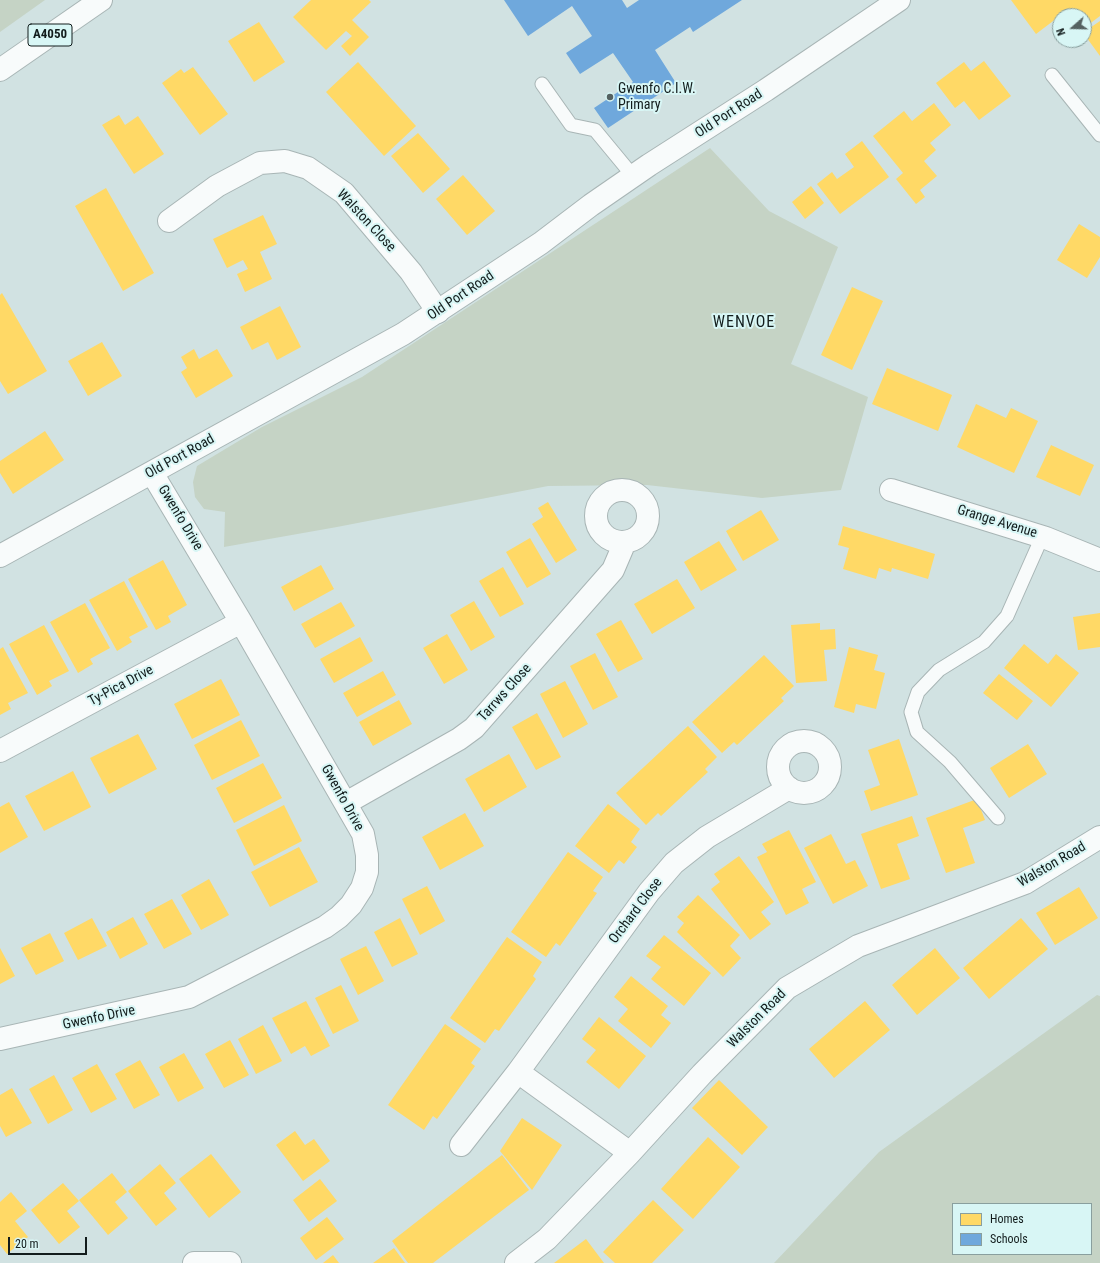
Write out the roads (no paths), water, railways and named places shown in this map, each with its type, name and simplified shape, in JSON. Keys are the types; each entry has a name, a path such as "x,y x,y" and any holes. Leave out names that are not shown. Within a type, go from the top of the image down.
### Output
{"street":[{"name":"A4050","path":"0,70 100,0"},
{"name":"Old Port Road","path":"0,556 353,363 438,312 541,243 591,205 633,176 899,0"},
{"name":"Walston Close","path":"169,221 217,186 260,163 285,161 308,168 344,193 407,266 438,312"},
{"name":"Gwenfo Drive","path":"0,1039 180,1000 231,976 325,927 339,917 351,905 362,888 367,872 367,855 363,834 241,622 152,473"},
{"name":"Grange Avenue","path":"891,490 1042,537 1100,560"},
{"name":"Tarrws Close","path":"346,803 459,739 474,728 613,570 625,542"},
{"name":"Ty-Pica Drive","path":"0,751 241,622"},
{"name":"Orchard Close","path":"461,1145 518,1072 649,892 674,863 707,837 789,788"},
{"name":"Walston Road","path":"516,1263 547,1239 630,1153 702,1074 787,988 858,946 1025,883 1100,837"},
{"path":"518,1072 630,1153"},
{"path":"194,1263 230,1263"}],"lane":[{"path":"1052,75 1100,135"},
{"path":"542,84 571,126 595,130 633,176"},
{"path":"998,818 950,762 917,732 910,712 918,692 939,670 984,642 1007,616 1042,537"}],"place":[{"name":"Gwenfo C.I.W. Primary","path":"610,97"}],"district":[{"name":"WENVOE","path":"744,323"}]}
